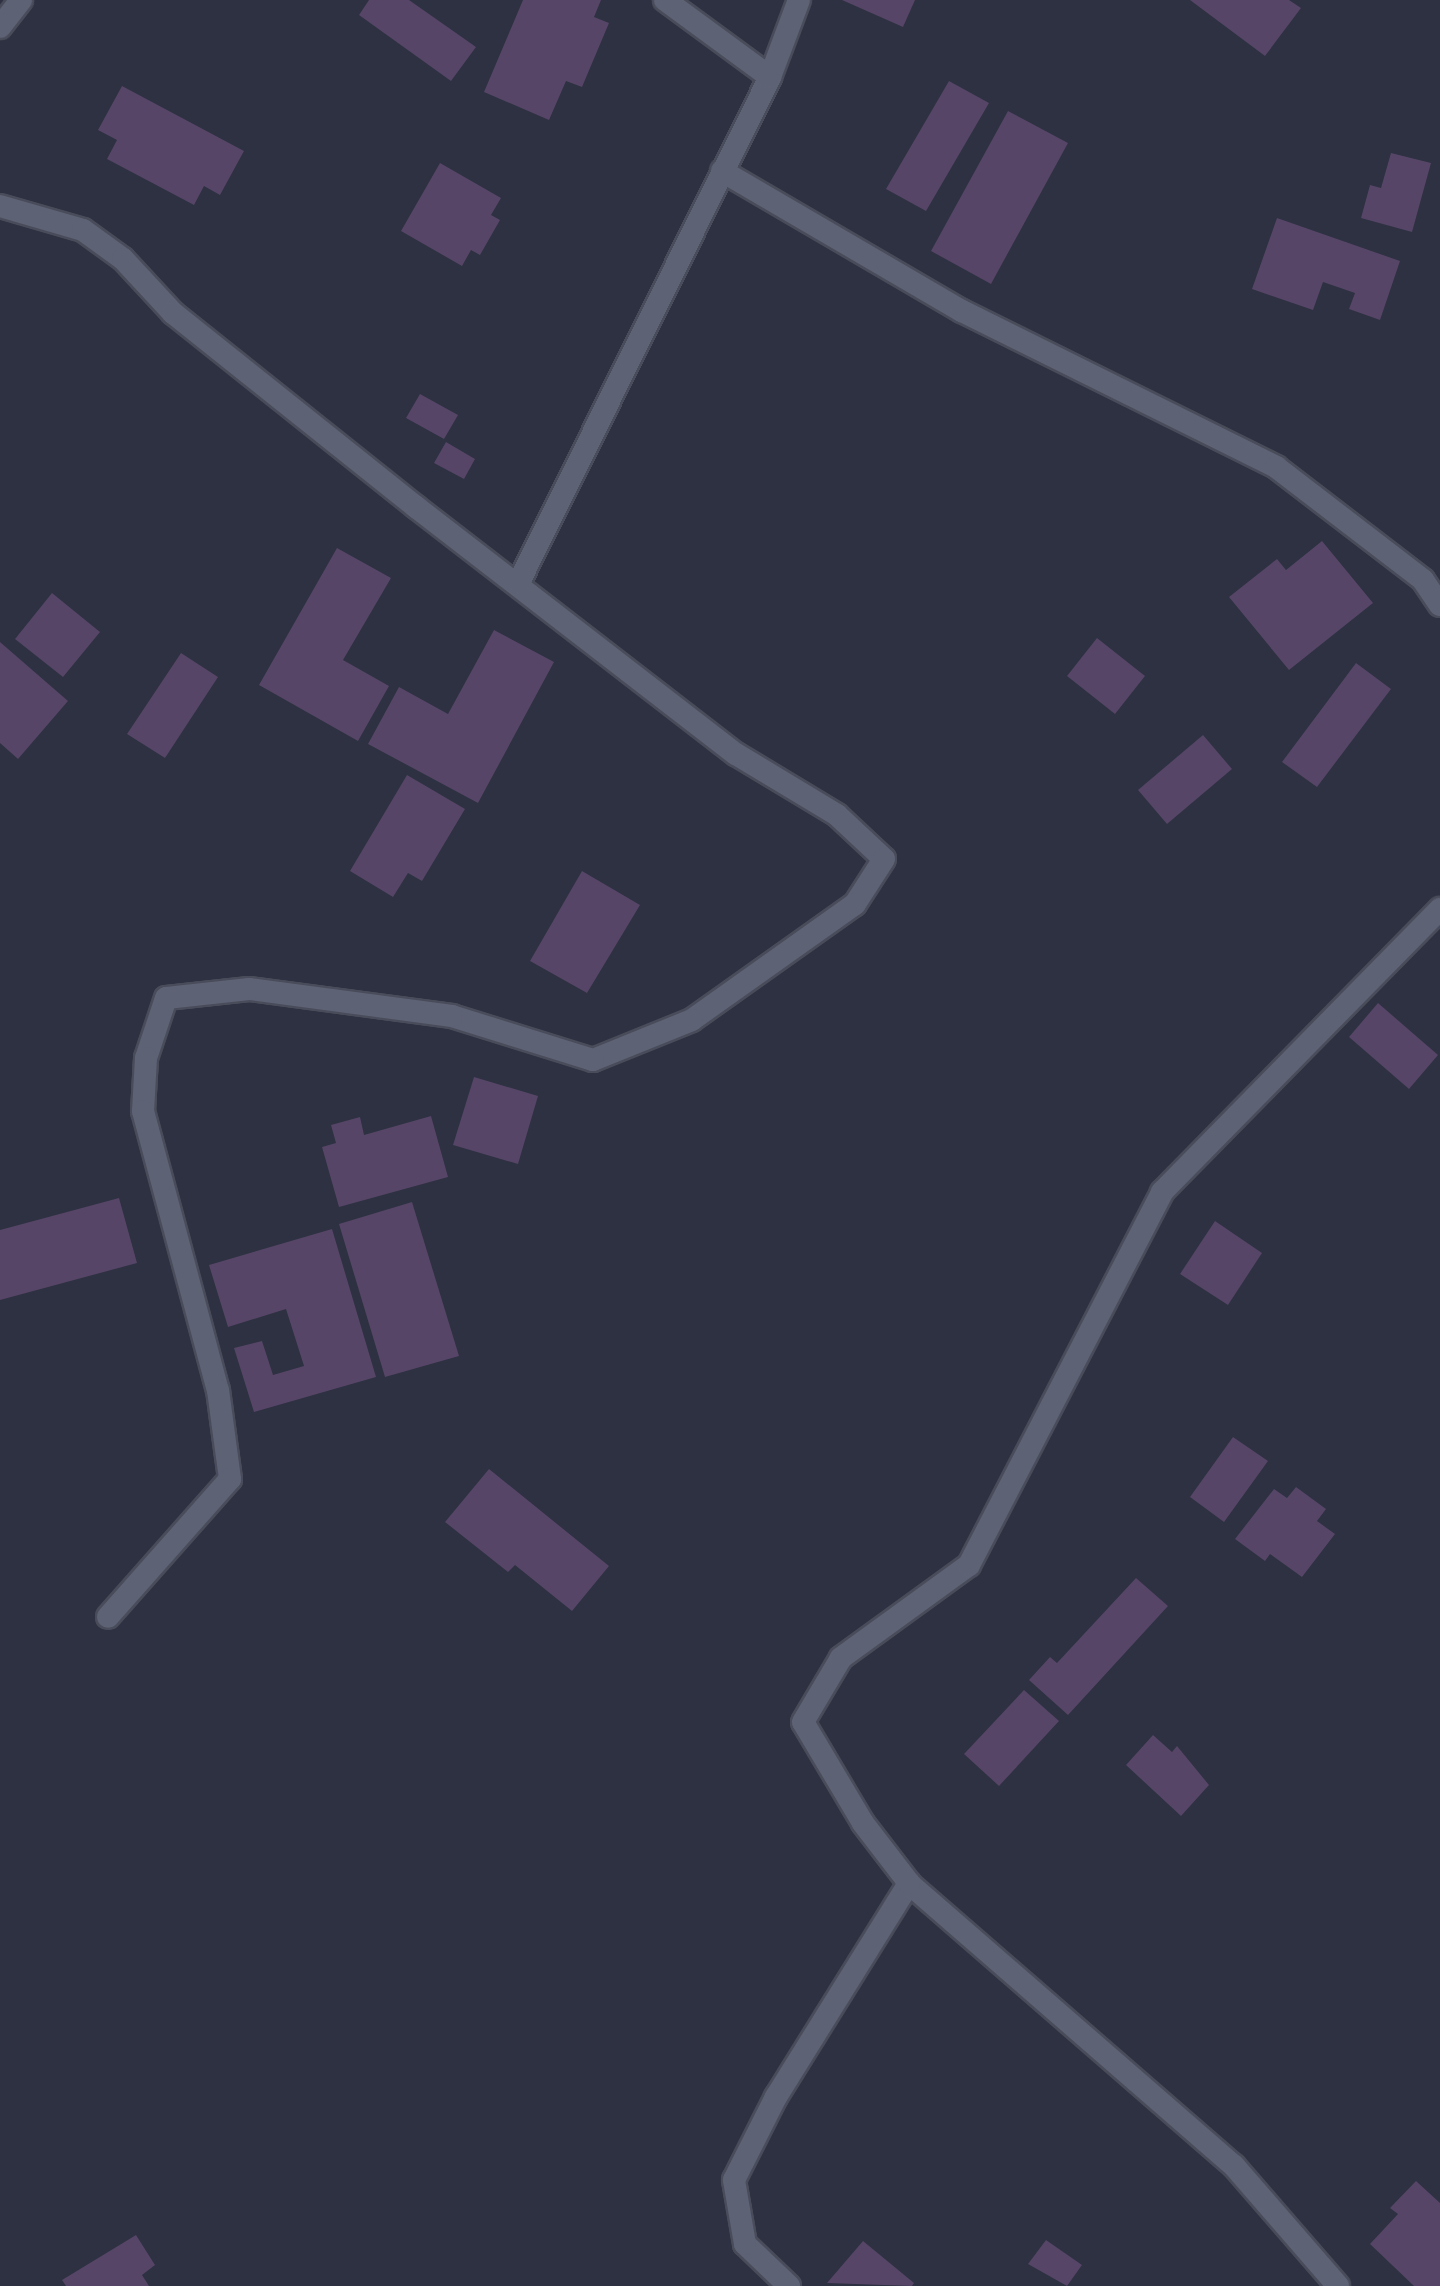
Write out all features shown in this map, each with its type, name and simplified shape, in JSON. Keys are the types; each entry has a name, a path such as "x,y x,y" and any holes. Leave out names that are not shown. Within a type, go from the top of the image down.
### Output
{"street":[{"path":"0,27 21,0"},
{"path":"665,0 770,77"},
{"path":"519,582 770,77 799,0"},
{"path":"722,171 962,311 1276,467 1423,580 1440,605"},
{"path":"0,206 83,230 123,259 173,313 416,507 519,582 736,754 837,815 884,859 855,904 692,1020 593,1060 452,1016 249,989 166,998 146,1058 143,1111 218,1390 230,1479 108,1617"},
{"path":"1338,2286 1234,2166 909,1883 863,1823 803,1722 841,1658 969,1565 1162,1192 1440,909"},
{"path":"789,2286 745,2244 734,2180 776,2097 909,1883"}],"building":[{"path":"369,0 409,0 476,47 451,81 359,15"},
{"path":"523,0 601,0 594,17 609,23 582,87 566,81 549,120 484,92"},
{"path":"842,0 915,0 903,27"},
{"path":"1190,0 1289,0 1301,8 1265,56"},
{"path":"949,81 989,103 926,211 886,189"},
{"path":"122,86 244,151 220,195 204,186 194,205 107,159 117,140 98,130"},
{"path":"1008,111 1068,143 991,284 931,251"},
{"path":"1391,153 1431,163 1412,232 1361,218 1370,185 1381,188"},
{"path":"440,163 501,198 491,215 500,220 480,255 471,250 462,266 401,231"},
{"path":"1277,218 1400,261 1380,320 1349,309 1355,293 1323,282 1313,310 1252,289"},
{"path":"420,394 458,415 444,439 406,418"},
{"path":"446,442 475,459 464,479 434,463"},
{"path":"1322,541 1373,603 1289,670 1229,597 1277,559 1286,570"},
{"path":"337,548 391,578 343,660 389,686 358,741 259,685"},
{"path":"52,593 100,632 63,677 15,639"},
{"path":"494,630 554,662 478,803 368,744 399,687 448,714"},
{"path":"1097,638 1145,676 1115,714 1067,676"},
{"path":"0,642 68,701 18,759 0,743"},
{"path":"181,653 218,677 165,758 127,734"},
{"path":"1356,663 1391,689 1317,787 1282,762"},
{"path":"1203,735 1232,769 1167,824 1138,790"},
{"path":"407,775 465,809 422,881 408,873 393,897 350,871"},
{"path":"582,871 640,905 587,993 530,961"},
{"path":"1378,1003 1438,1055 1409,1089 1349,1037"},
{"path":"474,1077 538,1096 518,1164 453,1145"},
{"path":"431,1116 448,1177 339,1207 322,1147 336,1143 331,1125 360,1117 364,1135"},
{"path":"119,1198 137,1263 0,1300 0,1230"},
{"path":"412,1202 459,1356 385,1377 339,1224"},
{"path":"1215,1221 1262,1253 1228,1305 1180,1274"},
{"path":"332,1229 376,1377 254,1412 234,1348 262,1341 273,1375 304,1366 286,1309 228,1327 209,1265"},
{"path":"1233,1437 1268,1461 1224,1522 1190,1497"},
{"path":"489,1469 609,1566 572,1611 515,1565 508,1572 445,1522"},
{"path":"1296,1487 1326,1509 1317,1521 1335,1534 1302,1577 1270,1554 1265,1561 1235,1539 1274,1489 1287,1498"},
{"path":"1136,1578 1168,1606 1068,1715 1029,1680 1050,1657 1057,1663"},
{"path":"1024,1690 1059,1721 999,1786 964,1754"},
{"path":"1153,1735 1172,1752 1177,1746 1209,1785 1181,1816 1126,1765"},
{"path":"1416,2181 1440,2203 1440,2286 1414,2286 1370,2244 1398,2214 1390,2208"},
{"path":"136,2235 155,2265 142,2275 149,2286 66,2286 62,2280"},
{"path":"1046,2240 1082,2265 1067,2286 1028,2264"},
{"path":"863,2241 914,2283 912,2286 827,2283"}]}
